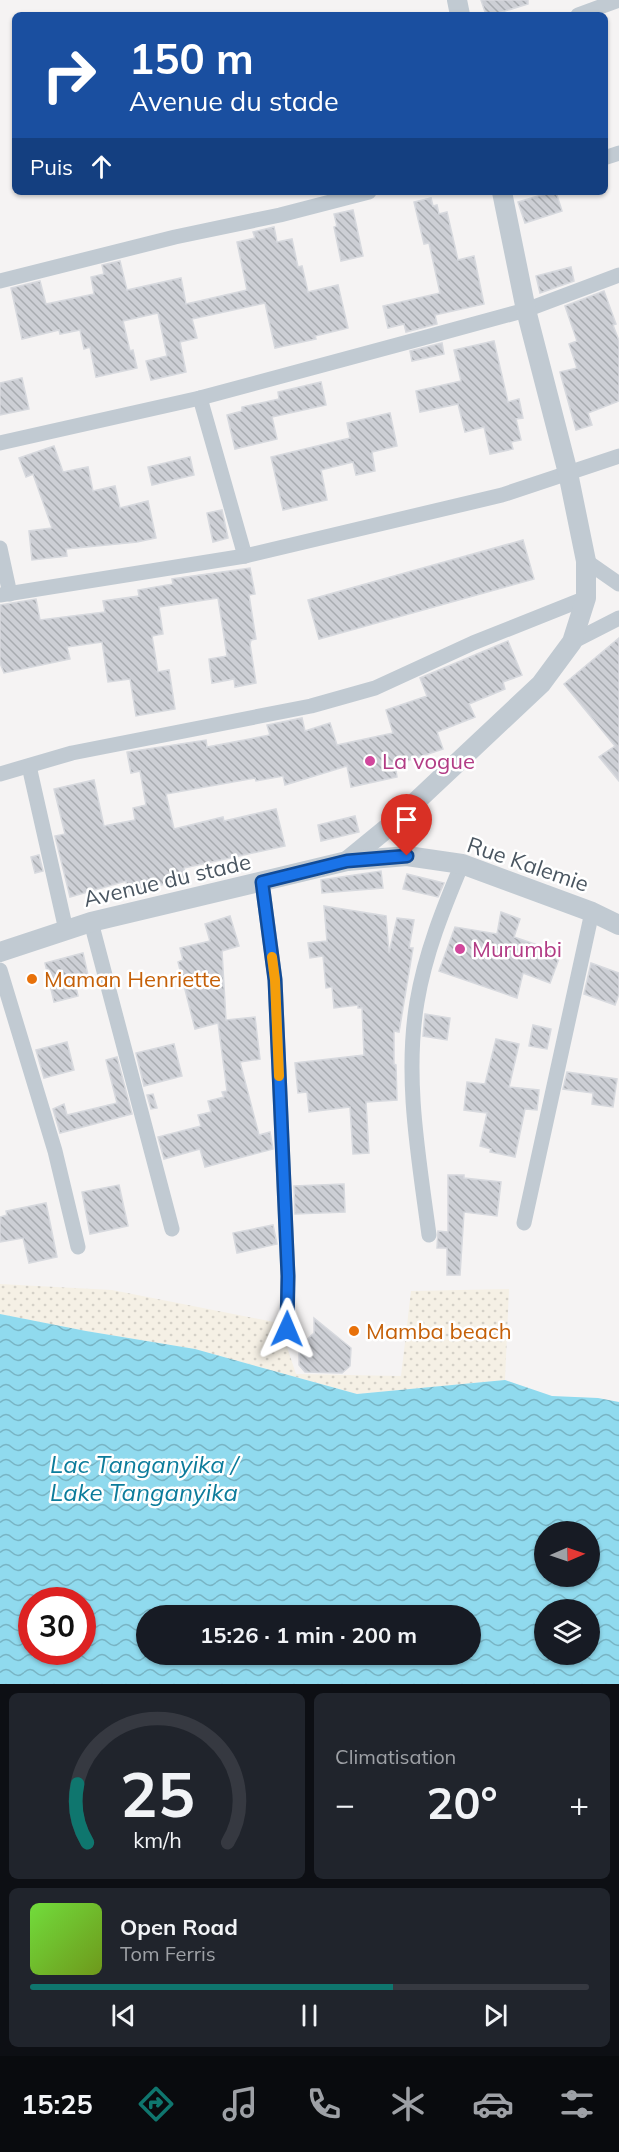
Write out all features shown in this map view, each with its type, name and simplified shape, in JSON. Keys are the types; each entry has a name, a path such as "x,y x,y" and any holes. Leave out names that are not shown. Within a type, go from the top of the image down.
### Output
{"street":[{"path":"586,12 619,0"},
{"path":"0,281 357,195"},
{"path":"347,861 391,825 542,684 572,642 586,598 586,561 568,473 526,310 505,195"},
{"path":"0,443 200,398 526,310 619,275"},
{"path":"200,398 245,556"},
{"path":"0,548 5,595 245,556 502,495 619,456"},
{"path":"586,561 619,584"},
{"path":"0,774 72,753 311,706 375,688 473,643 586,598"},
{"path":"572,642 619,618"},
{"path":"30,766 66,930"},
{"name":"Rue Kalemie","path":"347,861 407,856 462,864 592,912 619,925"},
{"name":"Avenue du stade","path":"0,952 92,922 347,861"},
{"path":"429,1235 417,1142 412,1065 417,1003 433,934 462,864"},
{"path":"262,882 275,980 288,1276 287,1329"},
{"path":"524,1223 592,912"},
{"path":"92,922 172,1229"},
{"path":"0,970 55,1151 78,1246"}],"sand":[{"path":"0,1284 112,1290 279,1323 296,1374 401,1376 411,1291 509,1289 505,1380 357,1394 195,1349 0,1314"}],"water":[{"name":"Lac Tanganyika / Lake Tanganyika","path":"0,1314 195,1349 357,1394 505,1380 552,1396 598,1398 619,1402 619,1684 0,1684"}],"building":[{"path":"481,0 528,0 528,4 502,12 485,12"},
{"path":"541,195 557,195 562,211 525,223 518,202"},
{"path":"431,198 433,206 437,205 439,214 447,212 458,260 474,256 484,304 435,315 437,324 406,332 404,324 388,328 383,306 440,293 429,243 424,244 414,202"},
{"path":"353,210 363,256 341,261 334,227 337,226 334,214"},
{"path":"274,227 277,242 292,239 298,267 302,266 308,292 338,285 348,328 315,336 316,339 275,348 265,303 192,319 197,338 180,342 186,372 151,380 146,361 167,356 158,313 123,321 130,351 133,350 137,368 96,377 90,347 84,349 80,330 60,334 59,330 22,339 11,288 40,281 46,304 94,294 91,277 104,274 102,265 120,261 127,290 181,278 186,304 247,290 237,242 255,238 253,232"},
{"path":"571,267 574,281 540,293 536,276"},
{"path":"604,291 616,324 613,325 619,341 619,401 588,413 592,425 576,430 560,372 577,368 569,344 577,341 565,306"},
{"path":"494,341 508,402 519,399 523,418 516,419 521,440 511,442 513,449 490,454 484,427 465,432 458,404 420,412 416,391 461,381 454,350"},
{"path":"442,343 444,354 412,361 410,351"},
{"path":"22,378 29,409 0,415 0,383"},
{"path":"321,382 326,405 272,417 277,439 235,449 227,415 242,411 242,407 279,399 278,392"},
{"path":"390,413 397,446 372,452 375,471 356,475 353,462 321,470 327,500 283,510 271,457 350,438 347,423"},
{"path":"54,446 63,472 88,467 93,491 115,486 120,508 148,501 156,538 66,549 67,556 32,560 29,531 52,528 33,474 26,477 19,458"},
{"path":"190,457 194,475 152,485 148,467"},
{"path":"222,510 228,538 213,542 207,513"},
{"path":"523,540 534,579 319,639 308,600"},
{"path":"250,568 255,594 249,595 256,639 251,640 250,644 256,683 235,687 234,679 212,683 209,659 227,656 218,598 159,607 163,634 152,636 158,672 169,670 175,709 136,716 130,679 108,682 102,642 67,647 70,659 4,673 0,663 0,605 36,599 40,620 105,612 103,601 139,596 138,590 173,584 172,579"},
{"path":"619,638 619,781 599,757 615,746 564,684"},
{"path":"508,641 522,675 503,682 505,689 469,704 475,717 437,732 443,749 395,765 397,777 351,787 347,766 285,785 283,776 256,781 255,778 166,794 174,829 223,817 224,821 276,809 285,846 184,868 186,879 128,893 126,881 70,897 55,836 65,834 54,789 94,780 104,826 135,820 133,808 146,805 140,771 131,773 127,752 206,740 207,747 270,735 267,725 302,718 305,731 330,723 337,745 393,733 386,710 427,696 420,678"},
{"path":"355,816 359,832 321,841 318,825"},
{"path":"39,855 43,871 35,873 31,857"},
{"path":"381,871 383,888 322,893 321,880"},
{"path":"407,874 444,883 438,897 403,889"},
{"path":"324,906 386,916 389,953 397,918 414,920 409,948 413,948 399,1032 394,1031 397,1100 366,1102 369,1153 353,1154 350,1107 309,1112 307,1092 298,1093 295,1063 364,1055 362,1008 358,1008 358,1005 334,1008 332,987 326,988 323,956 310,958 308,943 327,941"},
{"path":"501,912 520,919 514,937 561,953 550,983 523,973 517,998 439,971 455,927 497,934"},
{"path":"230,916 239,946 222,951 226,1020 255,1017 260,1059 240,1062 259,1135 270,1132 273,1149 205,1167 200,1149 164,1159 158,1137 201,1126 198,1115 211,1112 208,1101 224,1097 222,1092 227,1091 218,1023 195,1029 178,962 183,960 180,948 210,941 205,924"},
{"path":"83,953 90,984 76,987 78,996 54,1002 45,963"},
{"path":"591,963 619,973 619,994 615,1005 584,994"},
{"path":"425,1014 450,1018 447,1040 423,1036"},
{"path":"533,1025 551,1029 547,1049 529,1046"},
{"path":"496,1039 519,1044 509,1087 539,1090 537,1110 525,1109 515,1157 490,1152 491,1149 480,1146 487,1113 464,1110 467,1082 485,1084"},
{"path":"67,1042 74,1070 44,1078 36,1050"},
{"path":"174,1044 182,1076 144,1086 136,1053"},
{"path":"117,1057 132,1114 60,1133 53,1109 64,1104 67,1115 117,1103 106,1060"},
{"path":"567,1072 617,1079 613,1107 592,1104 593,1093 563,1089"},
{"path":"153,1094 157,1108 151,1109 147,1095"},
{"path":"448,1175 464,1175 464,1178 501,1182 497,1216 464,1212 460,1275 447,1275 447,1248 437,1248 438,1231 448,1232"},
{"path":"344,1184 345,1212 295,1214 294,1186"},
{"path":"119,1185 128,1226 90,1234 82,1192"},
{"path":"46,1203 57,1257 29,1263 23,1238 0,1242 0,1217 7,1215 6,1211"},
{"path":"273,1225 277,1244 237,1253 233,1233"},
{"path":"314,1318 351,1348 350,1366 342,1373 305,1372 299,1365 299,1347 314,1333"}],"slow traffic":[{"path":"272,957 279,1076"}],"place":[{"name":"La vogue","path":"370,761"},
{"name":"Murumbi","path":"460,949"},
{"name":"Maman Henriette","path":"32,979"},
{"name":"Mamba beach","path":"354,1331"}],"route":[{"path":"287,1329 288,1276 275,980 262,882 347,861 407,856"}]}
